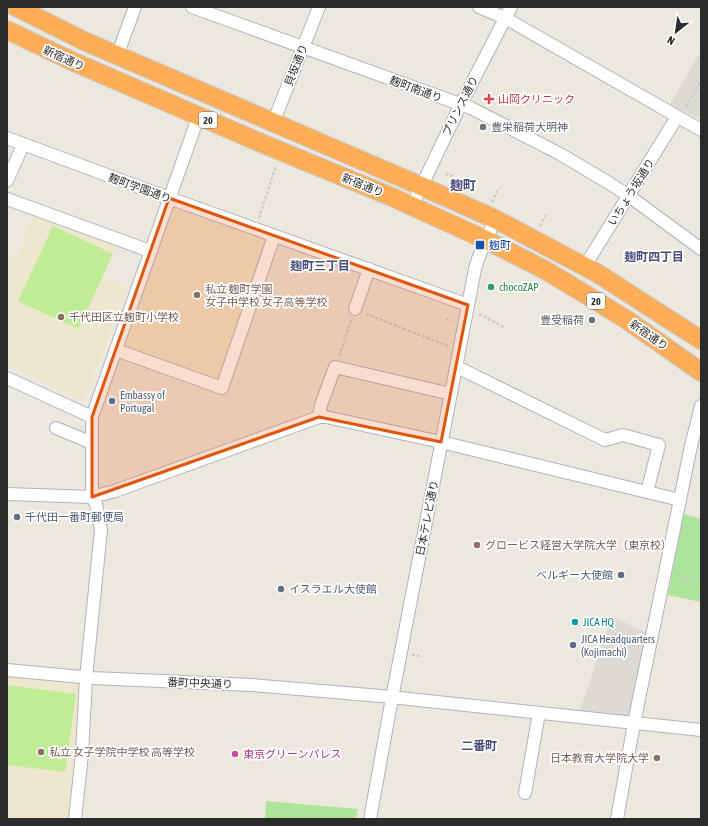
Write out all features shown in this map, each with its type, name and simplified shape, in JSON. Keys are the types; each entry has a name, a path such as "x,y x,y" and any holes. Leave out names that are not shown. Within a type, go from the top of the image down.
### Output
{"highway":[{"name":"新宿通り","path":"16,7 51,26 117,56 495,219 585,266 640,299 701,340"},
{"name":"新宿通り","path":"7,31 74,62 412,206 486,240 545,270 585,294 627,320 701,372"}],"street":[{"path":"117,56 136,7"},
{"name":"麹町南通り","path":"192,7 221,12 303,47 471,108 560,154 629,196 701,249"},
{"name":"貝坂通り","path":"272,123 319,7"},
{"path":"479,7 505,18 680,114 701,129"},
{"name":"プリンス通り","path":"412,206 461,104 511,7"},
{"name":"いちょう坂通り","path":"585,266 680,114"},
{"path":"75,819 82,754 86,678 101,530 96,504 92,497 92,417 199,115"},
{"name":"麹町学園通り","path":"7,138 169,198 468,305"},
{"path":"7,181 23,145"},
{"path":"7,198 150,251"},
{"name":"日本テレビ通り","path":"370,819 475,269 495,219"},
{"path":"116,350 222,388 274,236"},
{"path":"355,309 369,269"},
{"path":"319,417 321,405 335,367 451,394"},
{"path":"457,367 605,440 624,435 659,445 647,492"},
{"path":"7,378 92,417"},
{"path":"617,819 634,723 691,446 701,406"},
{"path":"7,494 92,497 114,491 319,417 326,417 441,442 680,500"},
{"path":"56,428 92,443"},
{"path":"691,446 701,454"},
{"name":"番町中央通り","path":"7,670 86,678 252,685 701,730"},
{"path":"525,793 539,713"}],"path":[{"path":"680,114 701,80"},
{"path":"255,229 277,164"},
{"path":"446,175 448,174 453,176"},
{"path":"492,202 499,188"},
{"path":"540,227 546,215"},
{"path":"335,367 355,309 460,351"},
{"path":"479,314 504,326"},
{"path":"446,319 452,322"},
{"path":"665,573 681,576 695,583 701,588"},
{"path":"412,655 421,656"}],"highlighted area":[{"path":"169,198 468,305 441,442 319,417 92,497 92,417"}],"shaded area":[{"path":"701,51 701,116 695,117 670,104"},
{"name":"私立 麹町学園 女子中学校 女子高等学校","path":"175,209 269,242 219,382 126,348"},
{"name":"千代田区立麹町小学校","path":"33,213 115,245 103,278 125,286 106,347 82,400 7,364 7,252 18,256"},
{"path":"612,616 646,633 629,716 580,711"},
{"name":"私立 女子学院中学校 高等学校","path":"7,674 78,681 80,685 69,819 7,819"}],"green space":[{"path":"53,226 113,254 78,329 18,301"},
{"path":"683,514 701,519 701,602 668,595"},
{"path":"7,685 76,694 65,772 7,765"},
{"path":"266,801 358,809 356,819 265,819"}],"place":[{"name":"山岡クリニック","path":"489,99"},
{"name":"豊栄稲荷大明神","path":"483,127"},
{"name":"麹町","path":"480,245"},
{"name":"chocoZAP","path":"491,287"},
{"name":"私立 麹町学園 女子中学校 女子高等学校","path":"197,295"},
{"name":"千代田区立麹町小学校","path":"61,317"},
{"name":"豊受稲荷","path":"592,320"},
{"name":"Embassy of Portugal","path":"112,401"},
{"name":"千代田一番町郵便局","path":"17,517"},
{"name":"グロービス経営大学院大学（東京校）","path":"477,545"},
{"name":"ベルギー大使館","path":"621,575"},
{"name":"イスラエル大使館","path":"281,589"},
{"name":"JICA HQ","path":"575,622"},
{"name":"JICA Headquarters (Kojimachi)","path":"573,645"},
{"name":"私立 女子学院中学校 高等学校","path":"41,752"},
{"name":"東京グリーンパレス","path":"235,754"},
{"name":"日本教育大学院大学","path":"657,758"}],"district":[{"name":"麹町","path":"463,185"},
{"name":"麹町四丁目","path":"654,257"},
{"name":"麹町三丁目","path":"320,266"},
{"name":"二番町","path":"479,746"}]}
